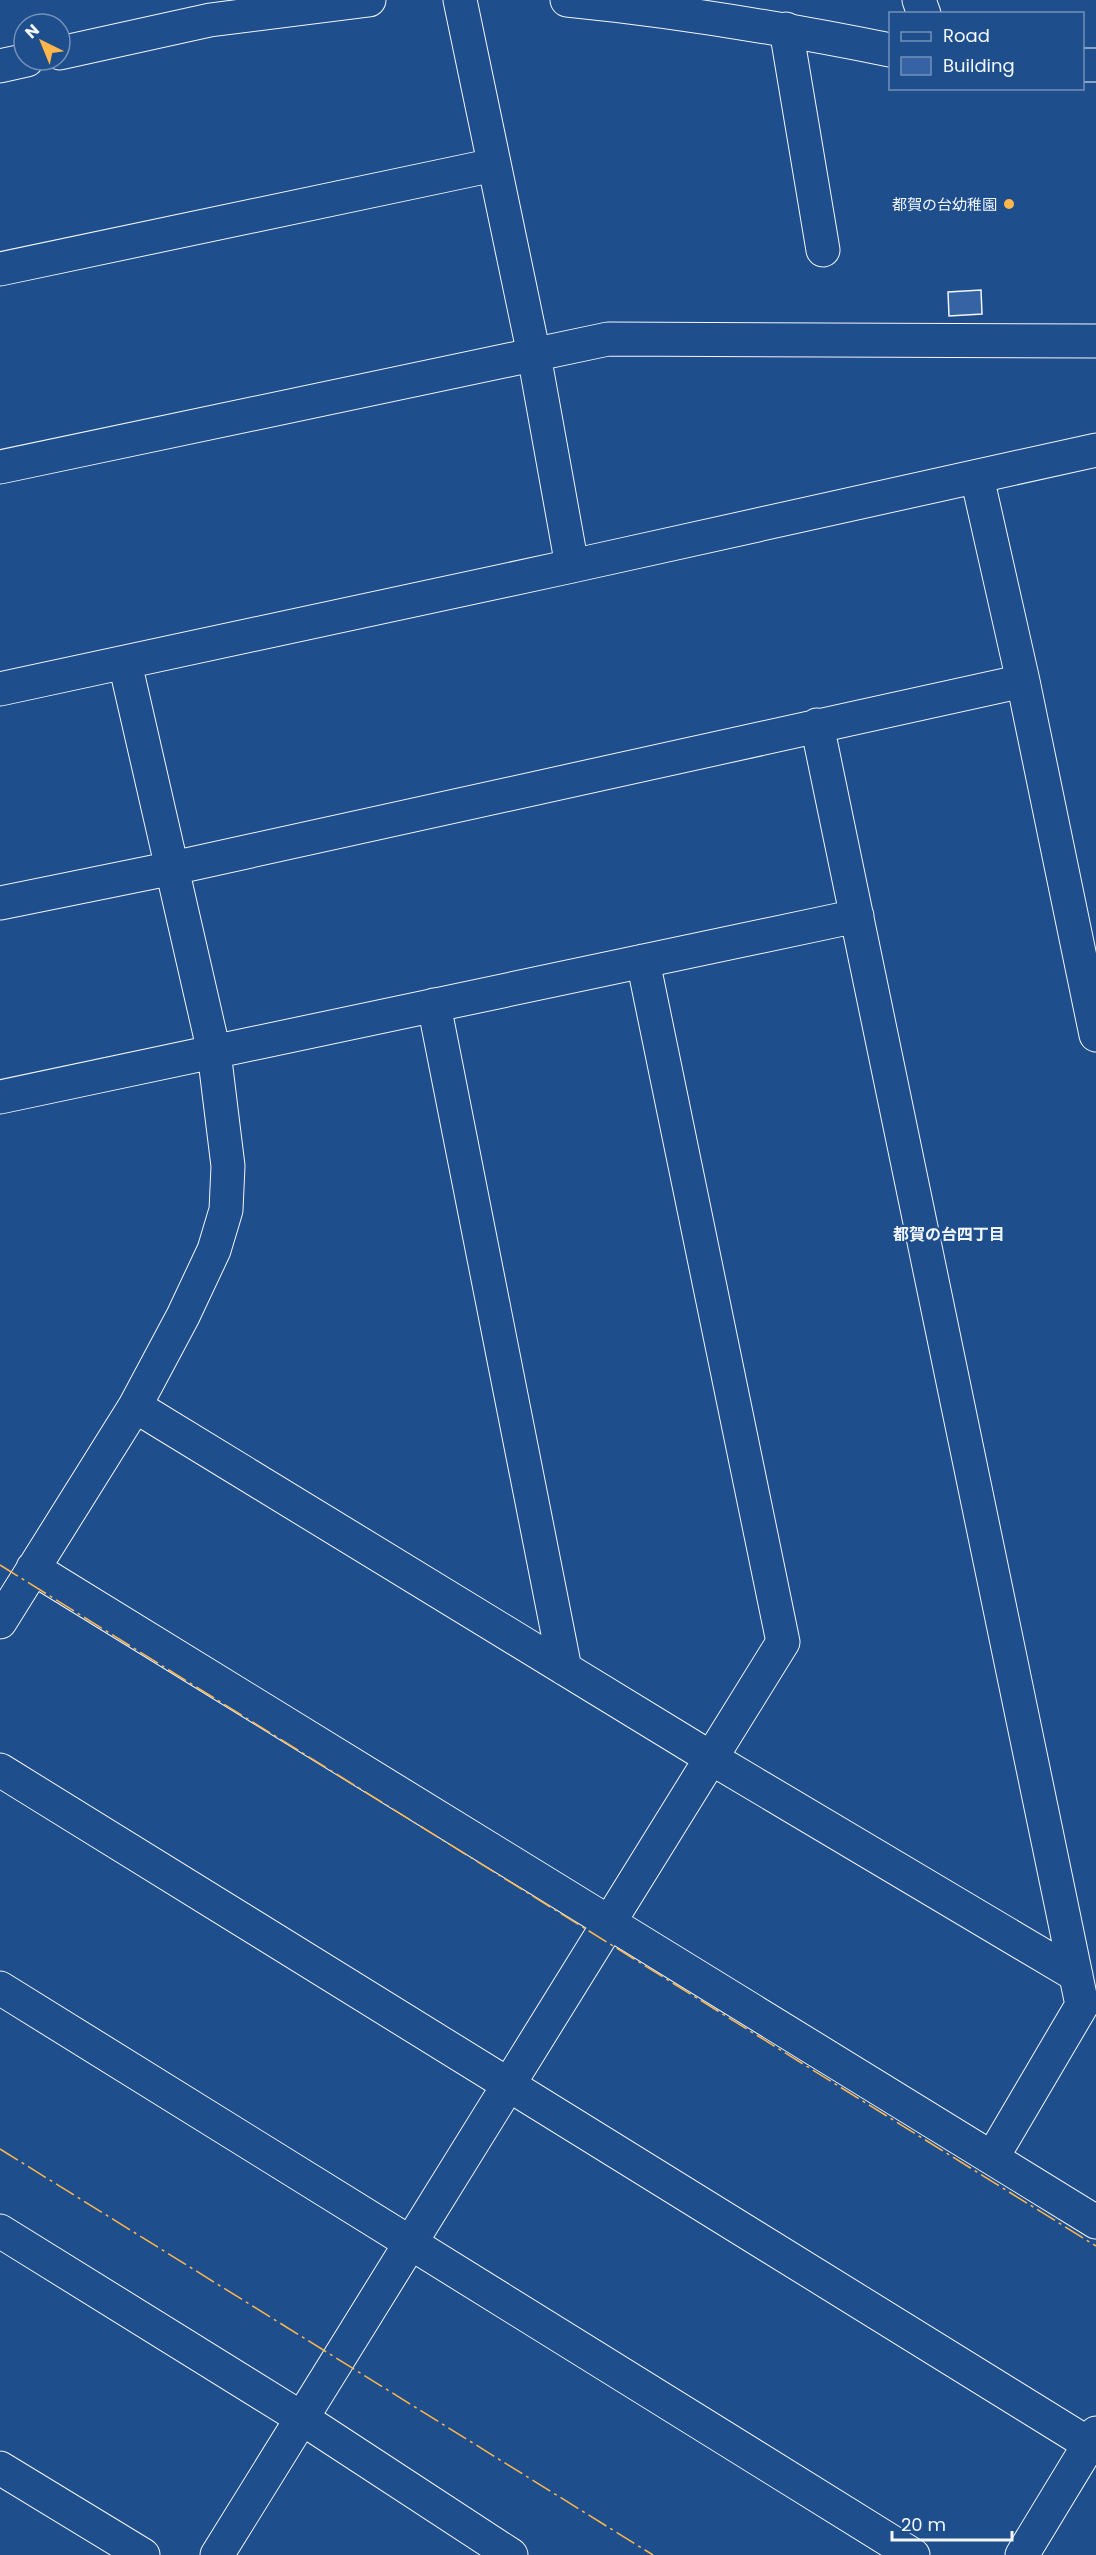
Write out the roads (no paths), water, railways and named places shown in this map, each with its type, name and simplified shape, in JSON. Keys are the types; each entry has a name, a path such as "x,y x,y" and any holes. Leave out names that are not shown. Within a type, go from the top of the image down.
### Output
{"street":[{"path":"72,49 207,10 369,0"},
{"path":"460,0 534,355 572,566"},
{"path":"567,0 670,10 786,29 889,50"},
{"path":"786,29 823,250"},
{"path":"0,269 494,165"},
{"path":"0,467 608,339 1096,341"},
{"path":"0,689 1096,450"},
{"path":"977,477 1023,681 1096,1035"},
{"path":"0,1622 135,1406 210,1260 226,1210 228,1166 214,1052 125,663"},
{"path":"0,903 173,868 1023,681"},
{"path":"817,725 1082,2005 992,2158"},
{"path":"0,1097 857,916"},
{"path":"217,2555 510,2086 783,1642 643,961"},
{"path":"434,1005 565,1669"},
{"path":"135,1406 711,1758 1076,1975"},
{"path":"33,1568 1096,2222"},
{"path":"0,1770 510,2086 1093,2439 1022,2555"},
{"path":"0,1988 913,2555"},
{"path":"0,2230 303,2419 511,2555"},
{"path":"1,2470 143,2555"}],"place":[{"name":"都賀の台幼稚園","path":"1009,204"}],"district":[{"name":"都賀の台四丁目","path":"949,1234"}]}
